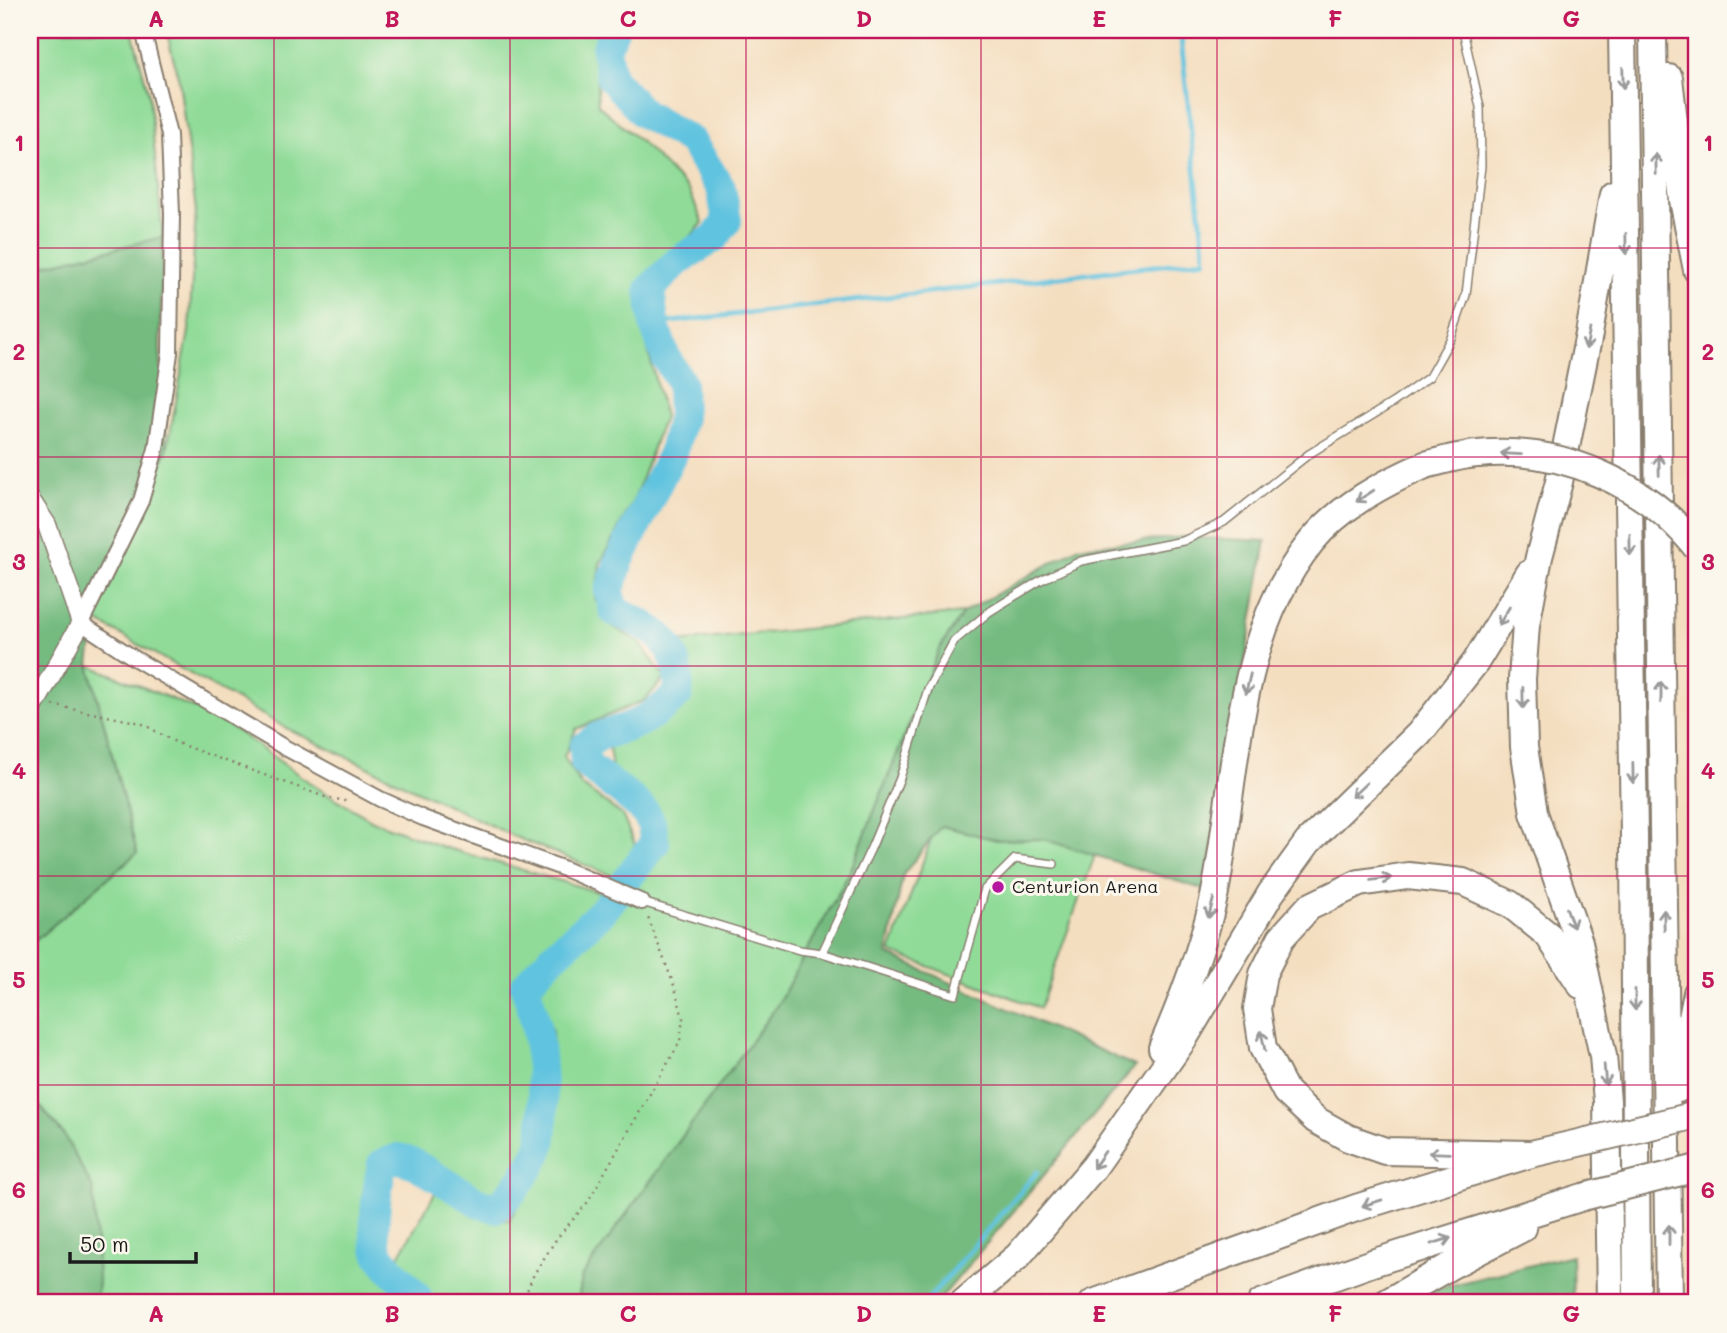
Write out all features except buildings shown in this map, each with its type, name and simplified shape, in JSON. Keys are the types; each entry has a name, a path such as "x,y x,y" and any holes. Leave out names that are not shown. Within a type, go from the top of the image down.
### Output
{"highway":[{"path":"1622,30 1637,1303"},
{"path":"1653,30 1670,1303"},
{"path":"1662,30 1683,200 1697,270"},
{"path":"1610,1303 1607,1101 1603,1056 1579,942 1534,813 1524,747 1522,678 1526,625 1589,334 1625,127"},
{"path":"1138,1104 1194,972 1215,895 1239,724 1269,612 1289,574 1312,540 1349,507 1388,481 1425,465 1476,454 1496,453 1563,460 1605,476 1642,497 1676,524 1697,548"},
{"path":"963,1303 1018,1256 1094,1167 1182,1040 1271,893 1308,842 1419,734 1475,663 1539,557"},
{"path":"1531,1154 1385,1151 1348,1138 1316,1120 1286,1091 1263,1048 1257,1009 1263,974 1281,938 1309,907 1359,883 1408,876 1463,881 1510,904 1548,935 1573,970 1594,1007"},
{"path":"1669,1135 1697,993"},
{"path":"1093,1303 1356,1208 1531,1154 1697,1115"},
{"path":"1261,1303 1372,1263 1583,1197 1697,1168"},
{"path":"1386,1303 1450,1266 1583,1197"}],"street":[{"path":"33,706 81,623 141,501 156,449 170,353 172,214 169,135 142,30"},
{"path":"30,499 47,525 81,623 134,658 271,739 380,799 642,902"}],"lane":[{"path":"822,953 872,846 900,778 928,689 954,641 989,612 1041,580 1081,561 1183,541 1224,522 1309,454 1394,402 1429,377 1451,338 1466,295 1481,166 1480,107 1463,30"},
{"path":"642,902 799,950 822,953 954,995 985,889 1015,859 1054,864"}],"path":[{"path":"33,706 141,723 177,743 270,778 325,797 359,804"},
{"path":"522,1303 534,1274 557,1238 587,1203 680,1042 683,1018 675,988 642,902"}],"green space":[{"path":"30,30 132,30 149,95 163,237 30,269"},
{"path":"166,30 606,30 596,62 598,105 642,143 689,190 703,223 667,262 638,307 664,417 635,497 600,564 595,598 606,622 639,642 665,678 645,700 576,729 564,757 581,785 622,815 635,845 620,879 515,837 288,729 95,620 105,596 110,543 167,450 189,331 196,211 179,80"},
{"path":"163,237 160,347 167,450 95,620 89,665 137,853 30,945 30,269"},
{"path":"1184,537 1266,541 1205,890 1043,839 997,840 941,826 903,875 887,954 1135,1066 937,1303 578,1303 582,1276 778,1004 850,872 939,650 963,613 1079,547"},
{"path":"963,613 939,650 850,872 778,1004 582,1276 578,1303 430,1303 426,1291 398,1258 439,1186 449,1197 482,1218 509,1220 551,1153 555,1111 552,1031 538,992 588,932 620,906 640,875 663,850 655,813 644,797 613,776 609,747 635,739 665,722 692,695 689,672 675,642"},
{"path":"89,665 220,719 316,787 373,821 443,847 609,895 583,924 527,970 514,987 534,1040 538,1122 533,1152 506,1190 490,1201 441,1169 400,1147 379,1158 369,1188 368,1220 373,1261 411,1303 96,1303 98,1280 64,1135 34,1099 30,1069 30,945 137,853"},
{"name":"Centurion Arena","path":"1122,780 1040,1008 890,952 941,812"},
{"path":"30,1069 34,1099 64,1135 93,1189 98,1280 96,1303 30,1303"},
{"path":"1572,1255 1573,1303 1380,1303"}],"waterway":[{"path":"419,1303 417,1297 380,1256 377,1248 375,1211 382,1164 398,1158 415,1164 481,1204 496,1208 527,1171 540,1147 543,1103 536,1028 525,986 604,909 655,843 646,814 585,763 584,747 600,736 646,718 678,694 676,663 671,650 654,631 614,611 609,592 620,559 673,452 682,417 681,382 666,358 654,324 650,289 677,262 715,237 727,221 721,188 691,141 644,114 611,78 606,49 614,30"},
{"path":"654,324 1205,260 1180,30"},
{"path":"925,1303 1037,1172"}],"place":[{"name":"Centurion Arena","path":"998,887"}]}
